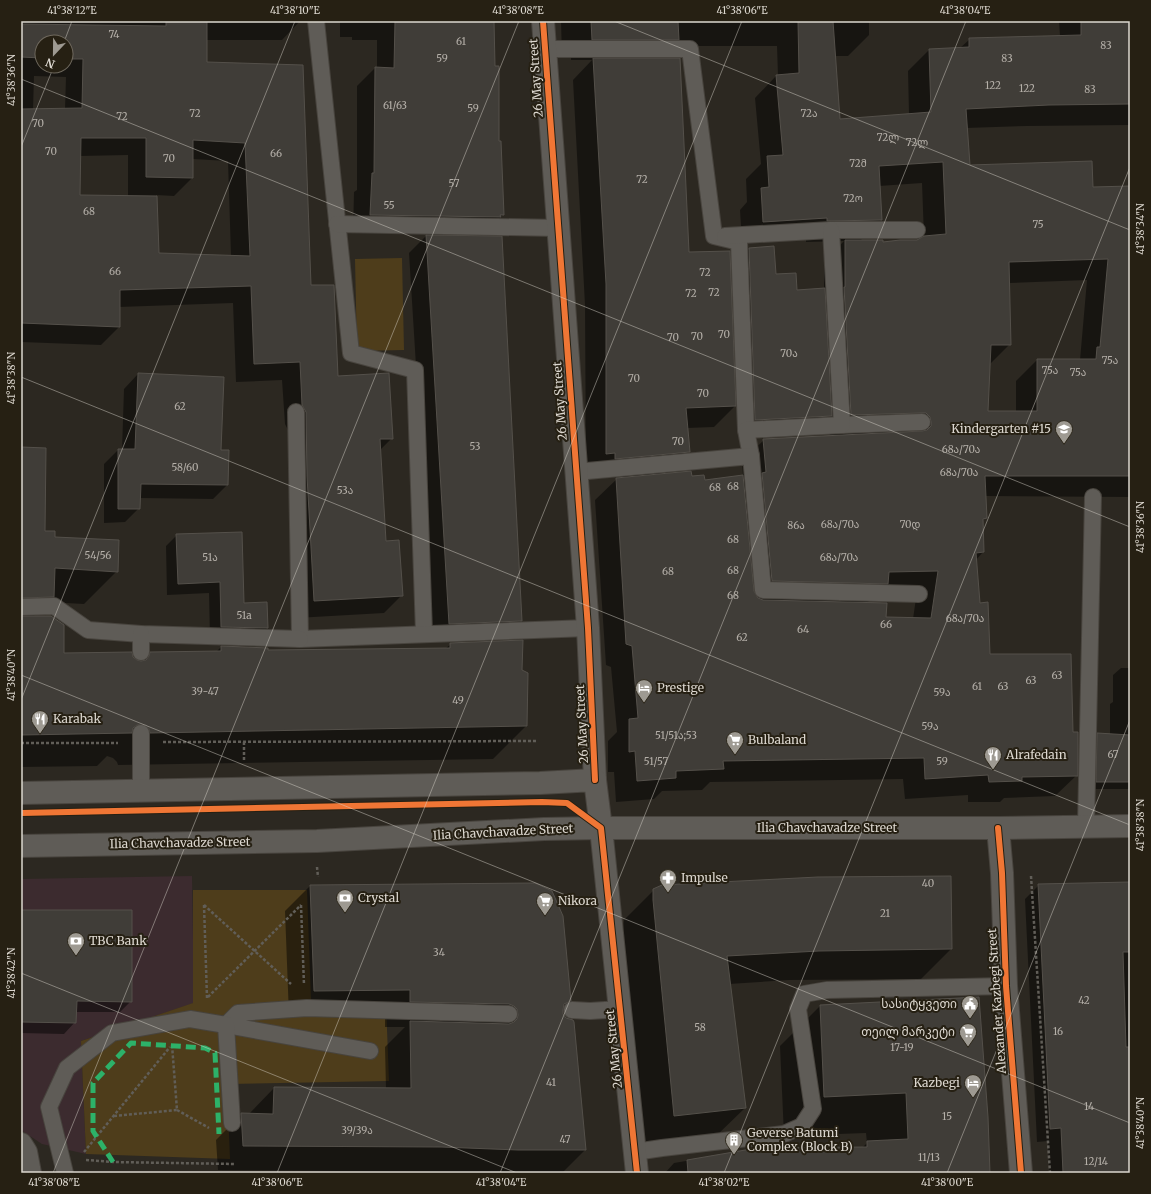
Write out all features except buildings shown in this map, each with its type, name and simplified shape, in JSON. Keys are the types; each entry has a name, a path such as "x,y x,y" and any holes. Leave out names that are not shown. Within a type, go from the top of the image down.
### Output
{"main road":[{"name":"26 May Street","path":"543,21 588,628 595,780 621,1009 636,1163"},
{"path":"21,793 532,784 595,780"},
{"name":"Ilia Chavchavadze Street","path":"21,846 317,841 544,829 998,828 1130,826"},
{"name":"Alexander Kazbegi Street","path":"998,828 1002,873 1006,986 1021,1173"},
{"path":"21,1144 26,1152 30,1173"}],"lane":[{"path":"316,21 351,353 415,370 424,633"},
{"path":"545,48 690,49 714,236"},
{"path":"337,224 558,228"},
{"path":"714,236 831,230 917,230"},
{"path":"831,230 842,425"},
{"path":"714,236 739,242 746,430 751,456 763,590 919,594"},
{"path":"296,412 300,639"},
{"path":"746,430 922,422"},
{"path":"576,472 751,456"},
{"path":"1086,826 1093,497"},
{"path":"21,607 54,606 88,630 141,634 300,639 424,633 588,628"},
{"path":"141,634 141,652"},
{"path":"141,738 141,791"},
{"path":"636,1163 662,1148 784,1134 802,1126 813,1110 798,1009 804,994 827,990 1006,986"},
{"path":"232,1123 226,1026 238,1013 307,1008 509,1014"},
{"path":"572,1010 590,1011 621,1009"},
{"path":"65,1173 49,1107 66,1068 112,1034 190,1020 370,1051"}],"path":[{"path":"21,743 141,738 536,741"},
{"path":"1031,876 1050,1173"},
{"path":"294,987 255,951 204,905 207,998 255,951 301,905 304,990"},
{"path":"83,1154 172,1045 176,1110"},
{"path":"114,1116 176,1110 213,1131"},
{"path":"113,1162 234,1164"}],"shaded area":[{"path":"402,258 404,350 357,351 355,259"},
{"path":"192,876 194,1003 81,1041 86,1154 42,1144 21,1130 21,879"},
{"path":"193,890 307,890 311,1001 386,1003 389,1081 227,1084 230,1159 86,1154 81,1041 193,1003"}],"marked path":[{"path":"113,1162 93,1131 93,1083 131,1043 205,1048 215,1053 219,1134"}],"cycle path":[{"path":"543,21 588,628 595,780"},
{"path":"21,813 542,802 567,803 601,828 637,1173"},
{"path":"998,828 1002,873 1006,986 1021,1173"}],"place":[{"name":"Kindergarten #15","path":"1064,444"},
{"name":"Prestige","path":"644,703"},
{"name":"Karabak","path":"40,734"},
{"name":"Bulbaland","path":"735,755"},
{"name":"Alrafedain","path":"993,770"},
{"name":"Impulse","path":"668,893"},
{"name":"Crystal","path":"345,913"},
{"name":"Nikora","path":"545,916"},
{"name":"TBC Bank","path":"76,956"},
{"name":"სასიტყვეთი","path":"970,1019"},
{"name":"თეილ მარკეტი","path":"968,1047"},
{"name":"Kazbegi","path":"973,1098"},
{"name":"Geverse Batumi Complex (Block B)","path":"734,1155"}]}
